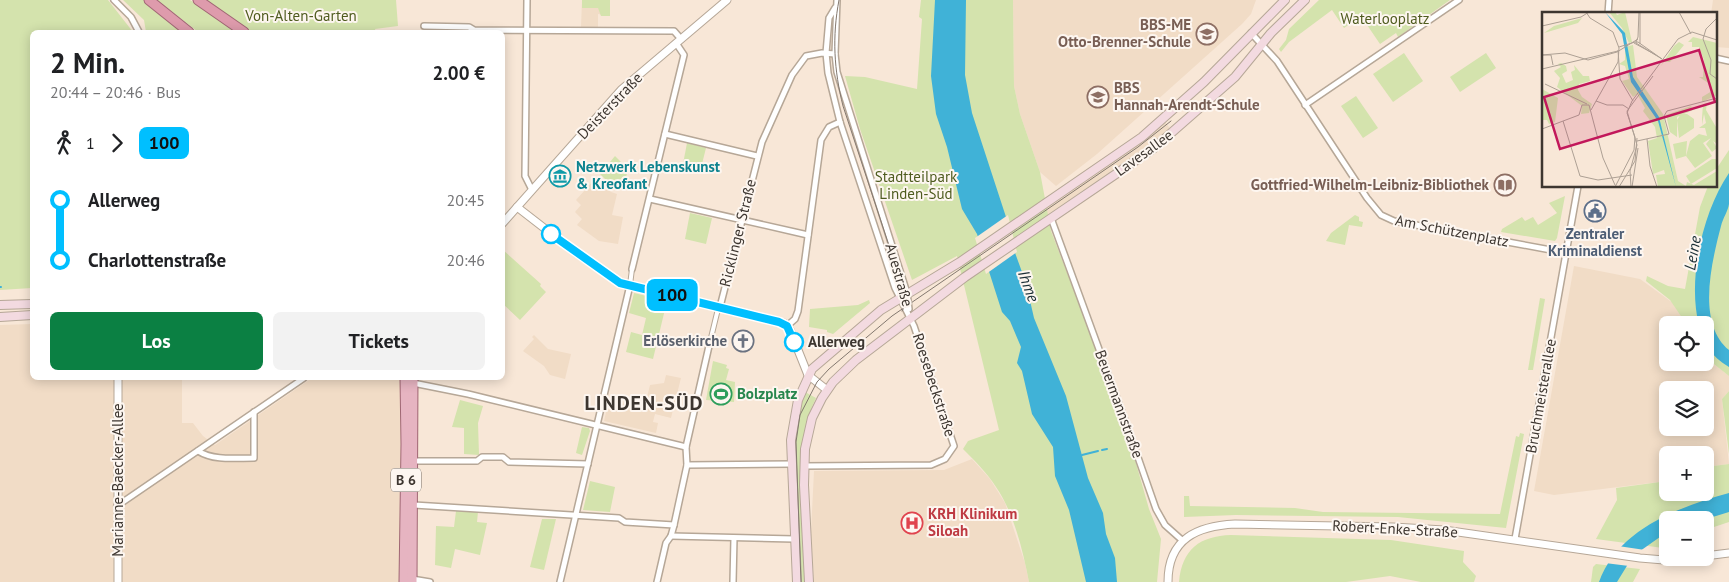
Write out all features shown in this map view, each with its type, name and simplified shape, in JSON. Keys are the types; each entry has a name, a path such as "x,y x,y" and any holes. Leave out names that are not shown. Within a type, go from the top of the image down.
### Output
{"highway":[{"path":"149,0 186,30"},
{"path":"198,0 241,30"}],"main road":[{"name":"Lavesallee","path":"903,295 960,262 1148,132 1204,82 1285,0"},
{"name":"Lavesallee","path":"910,317 1035,228 1160,143 1235,77 1262,45 1305,0"},
{"path":"797,582 791,464 794,414 808,375 843,341 903,295"},
{"path":"0,305 30,304"},
{"path":"0,317 30,315"},
{"path":"809,582 804,466 809,427 827,390 856,360 910,317"},
{"name":"B 6","path":"405,380 409,581"},
{"name":"B 6","path":"409,581 414,506 413,380"}],"street":[{"path":"114,0 131,17 138,30"},
{"path":"527,0 526,180 532,190"},
{"name":"Deisterstraße","path":"505,222 622,90 727,0"},
{"path":"826,53 830,18 838,0"},
{"path":"1305,105 1460,0"},
{"path":"835,8 835,54"},
{"path":"424,26 469,27 473,30"},
{"path":"505,30 674,31 684,55 632,269 630,285 560,582"},
{"name":"Am Schützenplatz","path":"1251,33 1272,55 1373,207 1382,215 1394,221 1567,254"},
{"name":"Ricklinger Straße","path":"657,582 666,543 671,536 674,525 687,465 686,447 709,346 757,156 798,63 806,56 826,53 835,54"},
{"name":"Auestraße","path":"826,53 828,73 840,122 895,288 903,295"},
{"name":"Auestraße","path":"835,54 837,72 849,118 910,317"},
{"path":"1716,58 1729,61"},
{"path":"787,326 795,319 798,311 821,140 829,127 840,122"},
{"path":"666,134 757,156"},
{"name":"Bruchmeisterallee","path":"1515,539 1578,188"},
{"path":"650,199 808,235"},
{"path":"517,207 609,276 630,285 779,322 787,326 808,375 827,390"},
{"name":"Beuermannstraße","path":"1050,218 1156,510 1165,525 1183,542"},
{"name":"Roesebeckstraße","path":"804,466 931,465 945,459 951,453 954,446 910,317"},
{"name":"Marianne-Baecker-Allee","path":"118,380 118,582"},
{"path":"118,506 254,412 296,380"},
{"path":"413,380 686,447"},
{"path":"198,451 217,458 254,458 254,412"},
{"path":"414,461 477,461 482,457 503,457 509,462 588,464"},
{"path":"687,465 791,464"},
{"path":"414,506 619,518 625,522 674,525"},
{"name":"Robert-Enke-Straße","path":"1183,542 1188,536 1203,529 1236,524 1392,527 1444,530 1659,560"},
{"path":"671,536 794,538"},
{"path":"734,538 734,582"},
{"path":"1168,582 1173,555 1183,542"},
{"path":"1714,555 1729,553"},
{"path":"409,581 430,582"}],"shaded area":[{"path":"582,0 610,0 610,16 598,14 598,27 581,27"},
{"path":"1013,0 1256,0 1251,14 1242,24 1097,154 1056,186 1040,172 1020,114 1014,86"},
{"path":"1713,0 1729,0 1729,48 1716,47 1716,12 1711,12"},
{"path":"1165,121 1170,129 1154,142 1012,239 1037,215 1115,161"},
{"path":"595,179 611,192 617,194 612,215 623,217 618,244 599,241 577,225 582,219 575,212 581,205 576,200"},
{"path":"1574,266 1640,279 1673,303 1681,316 1659,316 1659,371 1714,371 1714,364 1729,376 1729,391 1722,399 1729,464 1714,466 1714,446 1659,446 1659,482 1554,495 1534,491"},
{"path":"30,324 30,380 182,380 182,423 193,423 203,436 215,445 309,380 401,380 402,582 0,582 0,325"},
{"path":"534,335 548,349 571,354 565,379 550,375 544,366 523,351 534,339 532,337"},
{"path":"666,375 681,378 671,418 655,414 653,422 658,423 656,433 604,421 607,408 615,411 619,408 620,403 640,408 645,405 650,385 664,383"},
{"name":"KRH Klinikum Siloah","path":"972,459 990,479 1005,503 1025,563 1029,582 814,582 811,532 814,471 944,470"}],"green space":[{"path":"0,0 108,0 131,30 30,30 30,288 0,290"},
{"path":"123,0 144,0 181,30 146,30 144,20"},
{"path":"157,0 190,0 234,30 195,30"},
{"name":"Von-Alten-Garten","path":"205,0 396,0 398,26 375,30 248,30"},
{"path":"582,0 610,0 610,16 601,16 598,8 582,8"},
{"name":"Stadtteilpark Linden-Süd","path":"921,0 1013,0 1014,86 1020,114 1040,172 1051,231 1124,421 1149,509 1161,539 1157,582 1029,582 1021,545 1008,508 989,477 963,449 968,441 999,430 957,256 912,280 860,129 845,76 865,77 917,89 922,19 919,17"},
{"name":"Waterlooplatz","path":"1319,0 1450,0 1398,37 1396,33 1380,44 1361,16 1344,28 1332,10 1289,42 1281,52 1279,49 1286,40 1289,29"},
{"path":"1404,53 1423,81 1393,102 1373,74"},
{"path":"1486,53 1496,68 1460,92 1450,77"},
{"path":"1356,96 1378,128 1363,138 1341,106"},
{"path":"687,143 706,148 701,168 683,164"},
{"path":"1729,150 1729,376 1714,364 1714,316 1681,316 1670,300 1646,281 1647,276 1668,286 1685,289 1700,207 1707,188 1716,188 1716,170"},
{"path":"615,156 628,169 623,190 615,189 600,174"},
{"path":"1565,196 1555,241 1501,232 1502,229 1522,217 1525,221 1533,217 1538,225 1557,213 1549,203"},
{"path":"690,213 712,218 706,244 685,239"},
{"path":"1355,215 1359,217 1359,221 1363,222 1362,227 1349,225 1345,245 1326,241 1331,233"},
{"path":"505,252 541,284 540,286 546,292 520,320 505,306"},
{"path":"634,293 667,301 653,359 626,352 631,332 642,335 646,318 629,313"},
{"path":"1540,298 1545,299 1533,370 1528,370"},
{"path":"869,300 870,303 833,334 827,332 827,330 809,327 810,309 858,305"},
{"path":"713,361 727,365 726,368 729,369 726,380 735,382 734,402 706,400"},
{"path":"1729,391 1729,454 1722,399"},
{"path":"805,392 816,398 808,418 803,440 801,488 807,582 800,582 795,460 799,413"},
{"path":"460,400 483,406 478,423 479,455 464,454 464,428 452,427"},
{"path":"582,427 589,428 590,431 582,455 576,453"},
{"path":"1520,433 1524,434 1506,528 1398,517 1236,515 1184,517 1184,496 1189,496 1190,506 1295,508 1323,512 1500,514 1516,436 1519,437"},
{"path":"1729,464 1729,522 1714,527 1714,511 1659,511 1659,547 1596,539 1617,500 1616,488 1659,482 1659,501 1714,501 1714,466"},
{"path":"590,481 615,487 610,512 583,510"},
{"path":"456,511 478,512 477,522 487,523 480,555 455,549 451,568 435,565 436,526 454,527"},
{"path":"542,519 556,519 544,570 530,567"},
{"path":"1231,535 1391,540 1464,551 1463,562 1476,576 1474,582 1421,582 1390,576 1346,582 1179,582 1184,561 1194,546 1210,538"},
{"path":"1596,564 1640,569 1633,582 1591,582 1593,567"}],"water":[{"path":"935,0 966,0 965,75 972,113 1006,217 1010,239 1026,283 1034,318 1066,396 1088,478 1103,513 1106,534 1115,558 1117,582 1086,582 1069,510 1055,476 1053,447 1032,414 1022,371 1017,363 1021,347 1010,321 1002,312 977,234 962,209 947,147 936,114 931,76"},
{"path":"1729,173 1729,204 1717,240 1711,273 1709,291 1712,316 1698,316 1695,287 1696,267 1705,226 1720,189"},
{"path":"1714,326 1719,338 1729,350 1729,367 1714,355"},
{"path":"1729,493 1729,512 1714,517 1714,511 1676,511 1703,501 1714,501 1714,498"},
{"path":"1659,519 1659,538 1633,556 1617,582 1599,582 1608,564 1620,548 1635,534"}],"pier":[{"path":"1008,215 1017,252 986,274 975,238"},
{"path":"1618,546 1645,550 1629,566 1605,563"}],"waterway":[{"path":"1102,450 1107,449"},
{"path":"1082,455 1098,451"}],"tram line":[{"path":"839,0 835,27 835,53 840,93 905,294 905,306 902,311"},
{"path":"801,582 796,442 800,415 817,382 829,369 892,316 1138,147 1171,121"}],"bus line":[{"name":"100","path":"551,234 620,283 779,322 790,330 794,342"}],"place":[{"name":"BBS-ME Otto-Brenner-Schule","path":"1207,34"},
{"name":"BBS Hannah-Arendt-Schule","path":"1098,97"},
{"name":"Netzwerk Lebenskunst & Kreofant","path":"560,176"},
{"name":"Gottfried-Wilhelm-Leibniz-Bibliothek","path":"1505,185"},
{"name":"Zentraler Kriminaldienst","path":"1595,211"},
{"name":"Erlöserkirche","path":"743,341"},
{"name":"Allerweg","path":"794,342"},
{"name":"Bolzplatz","path":"721,394"},
{"name":"KRH Klinikum Siloah","path":"912,523"}],"district":[{"name":"LINDEN-SÜD","path":"644,403"}],"water label":[{"name":"Leine","path":"1692,253"},
{"name":"Ihme","path":"1029,286"}]}
